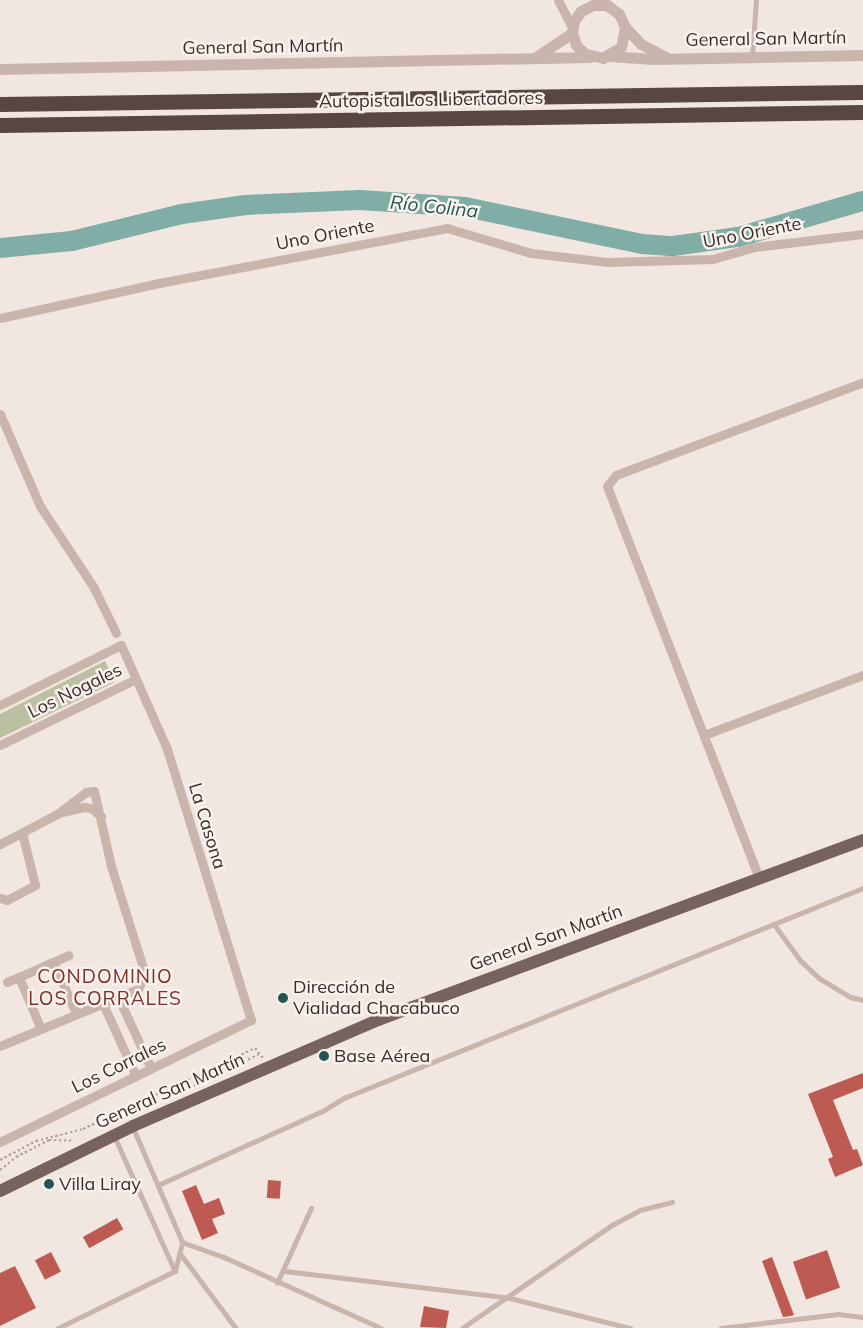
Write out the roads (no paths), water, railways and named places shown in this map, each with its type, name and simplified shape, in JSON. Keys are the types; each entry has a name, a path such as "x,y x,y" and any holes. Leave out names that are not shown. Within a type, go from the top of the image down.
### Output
{"highway":[{"name":"Autopista Los Libertadores","path":"0,104 863,92"},
{"name":"Autopista Los Libertadores","path":"0,125 863,112"}],"main road":[{"name":"General San Martín","path":"0,1191 133,1126 269,1066 475,982 863,840"}],"street":[{"path":"558,0 572,30 576,45 590,56 610,56 621,47 625,27 614,9 590,2 577,15 572,30"},
{"name":"General San Martín","path":"625,27 647,49 669,58"},
{"name":"General San Martín","path":"527,60 548,52 572,30"},
{"name":"General San Martín","path":"610,56 669,58 863,55"},
{"name":"General San Martín","path":"0,69 527,60 590,56"},
{"name":"Uno Oriente","path":"0,318 159,284 447,228 531,253 608,262 713,259 754,247 863,234"},
{"path":"759,878 608,493 608,483 616,475 863,382"},
{"path":"0,414 40,506 94,588 116,633"},
{"name":"La Casona","path":"121,646 167,749 251,1020"},
{"name":"Los Nogales","path":"0,705 121,646"},
{"path":"704,735 863,675"},
{"name":"Los Nogales","path":"0,745 136,679"},
{"path":"0,844 57,814 78,797 94,791 101,816 110,866 145,974 138,989 40,1027 0,1046"},
{"path":"57,814 91,808 101,816"},
{"path":"0,898 7,900 35,885 22,833"},
{"path":"7,982 69,955"},
{"path":"53,962 76,1013"},
{"path":"19,977 40,1027"},
{"path":"118,997 151,1068"},
{"path":"103,1004 136,1076"},
{"name":"Los Corrales","path":"0,1142 251,1020"}],"lane":[{"path":"752,56 756,0"},
{"path":"158,1185 323,1111 344,1098 863,888"},
{"path":"774,924 800,961 818,978 851,997 863,1000"},
{"path":"58,1328 175,1271 182,1242 133,1126"},
{"path":"114,1135 175,1271"},
{"path":"462,1328 510,1298 612,1225 640,1210 672,1202"},
{"path":"277,1283 285,1271 311,1208"},
{"path":"182,1242 224,1256 277,1283 381,1328"},
{"path":"180,1253 236,1328"},
{"path":"285,1271 510,1298 630,1328"},
{"path":"721,1328 838,1314 863,1317"}],"waterway":[{"name":"Río Colina","path":"0,248 72,241 182,214 245,205 360,200 465,207 642,244 673,246 738,237 863,201"}],"place":[{"name":"Dirección de Vialidad Chacabuco","path":"283,998"},
{"name":"Base Aérea","path":"324,1056"},
{"name":"Villa Liray","path":"49,1184"}],"district":[{"name":"CONDOMINIO LOS CORRALES","path":"105,988"}]}
